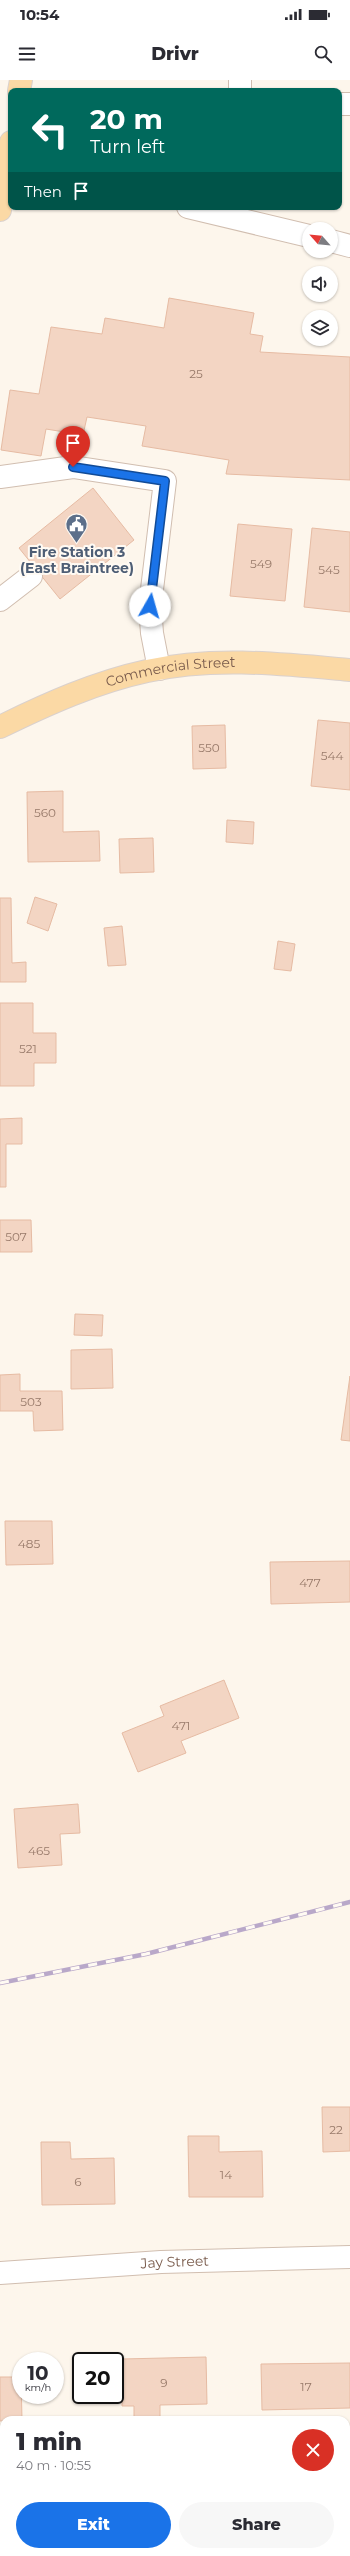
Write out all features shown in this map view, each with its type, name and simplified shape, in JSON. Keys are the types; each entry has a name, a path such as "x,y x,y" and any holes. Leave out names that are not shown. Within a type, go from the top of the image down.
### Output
{"main road":[{"path":"0,210 8,176"},
{"name":"Commercial Street","path":"0,727 75,694 120,678 159,669 197,664 247,664 350,670"}],"street":[{"path":"201,210 302,234"},
{"path":"338,243 350,246"},
{"path":"0,477 73,467 165,481 150,606 152,633 159,669"},
{"path":"0,600 31,576"},
{"name":"Jay Street","path":"0,2273 168,2262 350,2256"}],"building":[{"path":"169,298 254,313 250,334 263,336 260,352 350,357 350,480 226,474 229,460 142,446 146,426 87,417 83,435 46,429 41,456 1,450 10,390 39,394 51,327 102,334 105,318 164,328"},
{"name":"Fire Station 3 (East Braintree)","path":"93,488 134,540 60,599 19,548"},
{"path":"238,524 292,529 285,601 230,596"},
{"path":"312,528 350,532 350,612 304,607"},
{"path":"318,720 350,723 350,790 311,786"},
{"path":"225,725 226,768 193,769 192,726"},
{"path":"63,791 63,832 99,831 100,861 28,862 27,792"},
{"path":"227,820 254,822 253,844 226,842"},
{"path":"153,838 154,872 120,873 119,839"},
{"path":"35,897 57,904 48,931 27,923"},
{"path":"0,898 11,898 12,963 26,962 26,982 0,982"},
{"path":"122,926 126,965 108,966 104,928"},
{"path":"278,941 295,944 291,971 274,969"},
{"path":"0,1003 33,1003 33,1033 56,1033 56,1063 34,1063 34,1086 0,1086"},
{"path":"22,1118 22,1144 6,1144 6,1187 0,1187 0,1119"},
{"path":"0,1220 31,1220 32,1252 0,1252"},
{"path":"75,1314 103,1315 102,1336 74,1335"},
{"path":"112,1349 113,1388 71,1389 71,1350"},
{"path":"20,1374 20,1391 62,1391 63,1430 34,1431 33,1411 0,1411 0,1375"},
{"path":"350,1376 350,1441 341,1440"},
{"path":"5,1521 52,1521 53,1564 6,1565"},
{"path":"350,1561 350,1602 271,1604 270,1562"},
{"path":"224,1680 239,1718 181,1741 186,1753 138,1772 122,1733 164,1716 160,1706"},
{"path":"78,1804 80,1833 60,1834 62,1865 18,1868 14,1809"},
{"path":"322,2107 350,2107 350,2151 323,2152"},
{"path":"188,2136 219,2136 219,2152 262,2151 263,2197 189,2197"},
{"path":"41,2142 70,2142 71,2159 114,2158 115,2204 42,2205"},
{"path":"206,2357 207,2404 160,2405 160,2416 134,2416 134,2406 122,2406 122,2404 124,2404 124,2359"},
{"path":"350,2363 350,2408 262,2410 261,2364"},
{"path":"0,2377 12,2377 12,2404 22,2404 22,2416 0,2416"}],"railway":[{"path":"0,1983 146,1954 350,1902"}],"place":[{"name":"Fire Station 3 (East Braintree)","path":"77,544"}],"route":[{"path":"73,467 165,481 150,606"}]}
